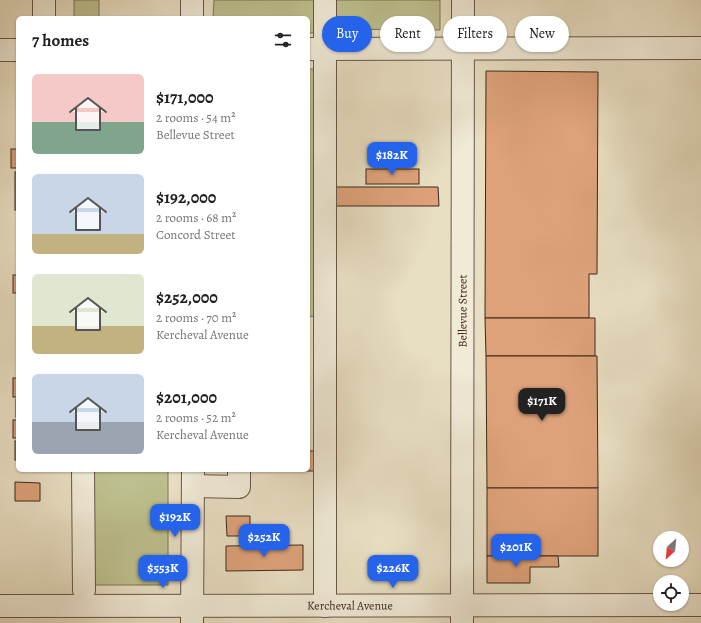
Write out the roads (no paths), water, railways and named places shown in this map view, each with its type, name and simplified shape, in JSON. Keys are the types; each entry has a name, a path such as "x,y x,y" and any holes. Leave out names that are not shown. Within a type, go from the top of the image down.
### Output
{"street":[{"path":"44,0 44,16"},
{"path":"192,0 192,16"},
{"path":"325,0 316,49 325,606"},
{"name":"Bellevue Street","path":"463,0 463,16"},
{"path":"507,49 701,48"},
{"path":"316,49 443,49"},
{"path":"0,50 16,50"},
{"name":"Bellevue Street","path":"462,614 463,52"},
{"path":"83,472 84,590"},
{"path":"192,615 193,478 239,486 239,472"},
{"name":"Kercheval Avenue","path":"0,606 192,615 325,606 462,614 701,605"}]}
